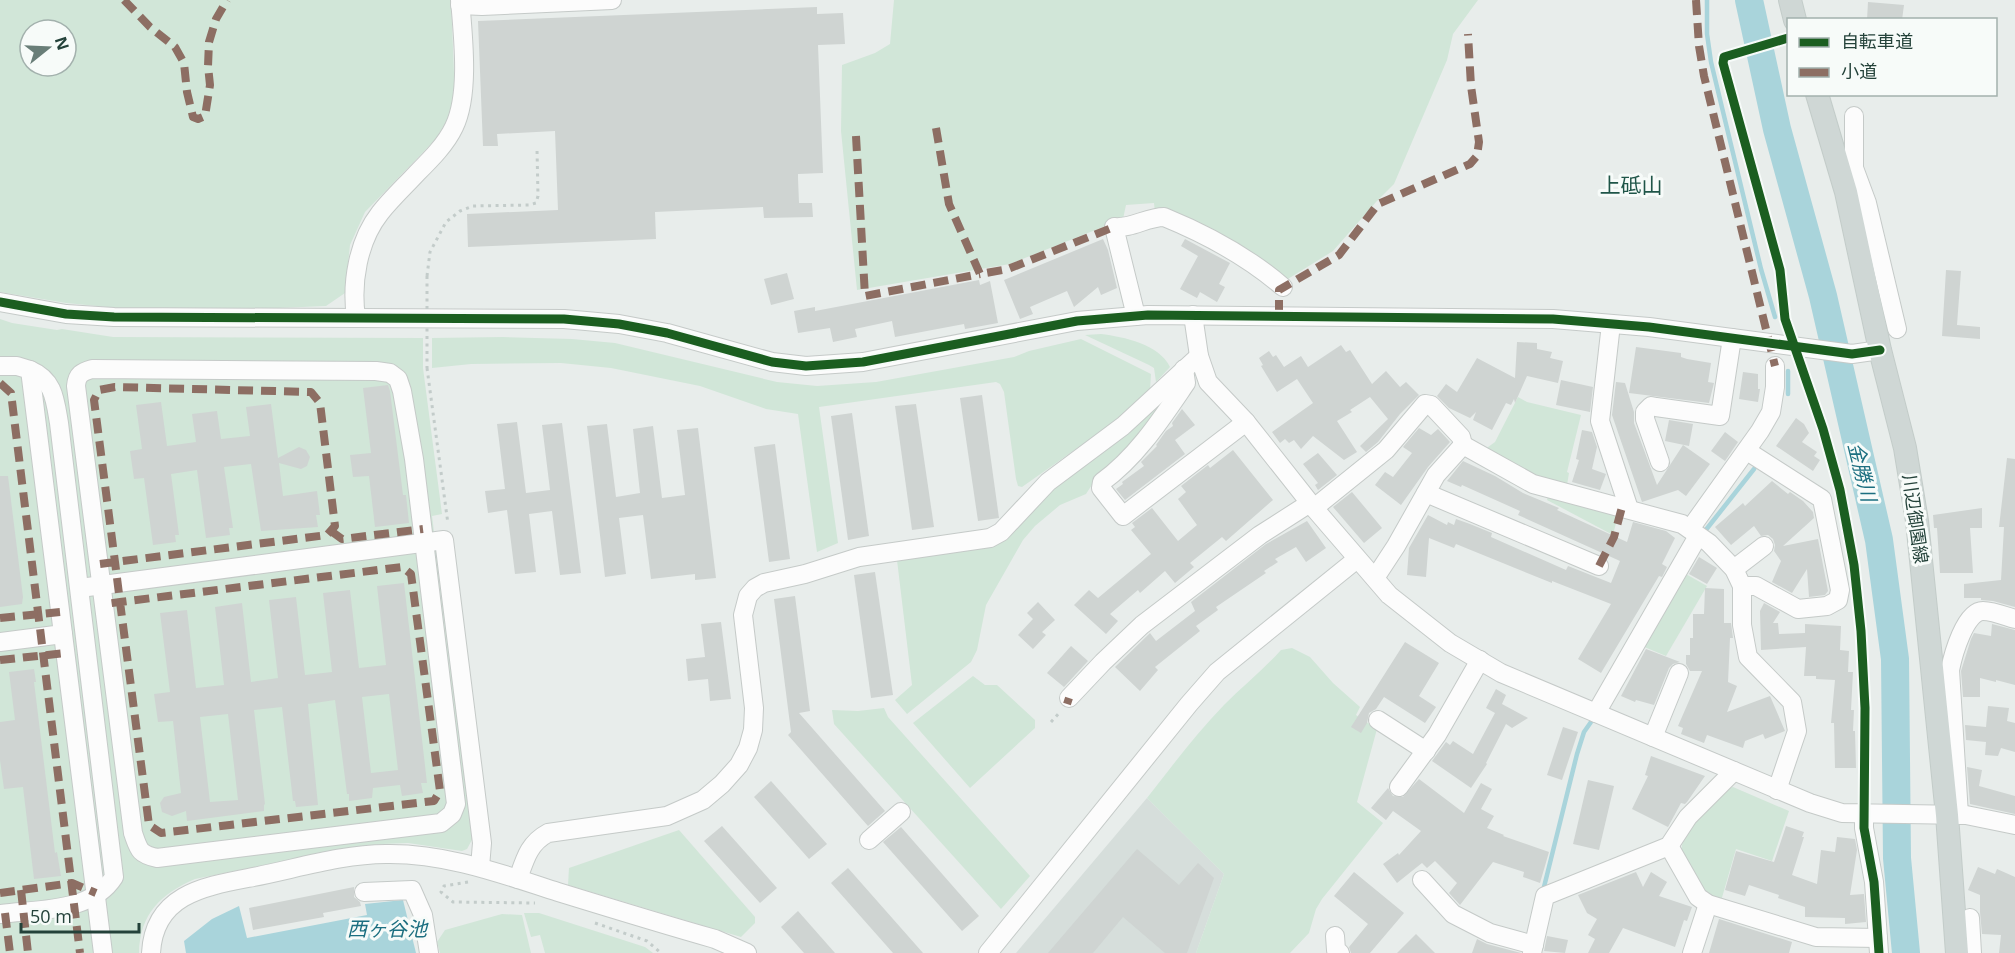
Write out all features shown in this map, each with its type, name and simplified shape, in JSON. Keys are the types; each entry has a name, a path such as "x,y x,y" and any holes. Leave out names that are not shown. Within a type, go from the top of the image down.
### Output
{"main road":[{"path":"1790,0 1794,18"},
{"name":"川辺御園線","path":"1818,96 1847,170 1875,351 1905,448 1917,521 1953,815 1956,953"}],"street":[{"path":"356,317 353,297 359,257 378,214 438,152 454,127 463,104 460,3 482,6 612,0"},
{"path":"1854,116 1847,170 1867,203 1897,329"},
{"path":"1136,316 1114,227 1122,228 1154,217 1164,217 1226,245 1283,287"},
{"path":"0,302 66,314 114,317 564,319 619,324 667,333 772,362 806,366 863,362 1077,321 1136,316 1193,315 1542,319 1611,324 1852,354 1875,351"},
{"path":"1193,315 1199,356 1208,382 1246,422 1312,506 1389,595 1441,637 1501,672 1777,789 1842,813 1953,815 2015,825"},
{"path":"1611,324 1600,421 1629,509"},
{"path":"1660,462 1645,419 1645,412 1651,406 1720,416 1732,338"},
{"path":"518,879 529,848 538,838 548,832 668,816 703,800 739,765 748,748 753,730 754,708 742,615 748,596 755,588 764,583 805,574 859,557 990,538 1000,532 1048,482 1124,426 1199,356"},
{"path":"0,366 17,366 41,375 49,382 53,393 80,588 114,877 107,888 75,905 0,914"},
{"path":"1596,713 1694,532 1771,412 1775,387 1774,366"},
{"path":"93,369 376,371 390,373 398,379 402,392 424,535 456,804 452,814 441,824 158,858 146,856 139,849 133,833 76,386 77,378 82,372 93,369"},
{"path":"1184,369 1186,383 1175,399 1127,462 1102,482 1101,488 1123,516 1246,422"},
{"path":"30,370 103,953"},
{"path":"1069,698 1102,662 1142,625 1260,535 1312,506 1386,450 1425,404 1431,405 1461,437 1463,445 1533,484 1682,524 1694,532 1734,569 1742,586 1742,625 1748,657 1792,702 1797,731 1777,789"},
{"path":"1375,578 1436,475 1463,445"},
{"path":"1742,586 1756,586 1798,609 1827,606 1838,600 1840,590 1822,499 1747,451"},
{"path":"1426,493 1599,566"},
{"path":"80,588 424,535 444,540 482,843 477,872"},
{"path":"1734,569 1764,546"},
{"path":"988,953 1182,712 1217,672 1357,559"},
{"path":"1953,815 1950,670 1952,659 1972,615 1981,611 2015,619"},
{"path":"0,642 63,634"},
{"path":"1399,787 1437,735 1480,660"},
{"path":"1653,737 1679,673"},
{"path":"1378,720 1426,751"},
{"path":"1422,880 1454,914 1490,933 1533,949 1545,896 1669,846 1688,817 1734,771"},
{"path":"869,840 901,812"},
{"path":"1669,846 1698,897 1708,904 1814,945 1879,946 1874,882 1864,828 1868,815"},
{"path":"151,953 154,929 166,909 191,893 229,882 340,860 385,854 431,856 477,872 518,879 715,939 747,953"},
{"path":"364,892 412,890 423,915 429,953"},
{"path":"1692,953 1708,904"},
{"path":"1970,918 1972,953"}],"path":[{"path":"424,535 449,526 427,368 427,276 430,252 446,222 460,211 473,206 536,203 538,196 537,148"},
{"path":"477,872 470,881 444,886 441,892 453,902 540,903"},
{"path":"593,922 647,941 661,953"}],"shaded area":[{"path":"1147,798 1224,874 1196,953 1016,953"}],"green space":[{"path":"0,0 451,0 455,97 448,119 435,140 365,212 350,245 345,293 326,306 228,310 118,308 66,303 0,292"},
{"path":"894,0 1478,0 1453,34 1447,60 1394,184 1333,251 1283,282 1155,213 1154,203 1126,205 1123,219 1010,264 857,290 841,131 842,65 875,53 890,44"},
{"path":"0,319 12,323 113,337 423,338 423,368 442,514 432,516 473,838 467,849 462,851 408,843 382,844 348,848 195,879 163,898 148,916 140,939 139,953 0,953"},
{"path":"1101,334 1120,337 1149,347 1165,359 1170,367 1156,382 1154,368 1085,335"},
{"path":"503,337 615,343 777,382 817,386 876,382 1014,357 1029,351 1081,339 1151,374 1150,390 1120,418 1022,487 1018,486 1016,479 1004,392 1000,384 996,382 819,407 838,543 817,552 798,414 766,409 700,386 611,368 561,363 471,364 432,368 432,338"},
{"path":"1180,384 1150,426 1095,480 1086,494 1060,505 1035,526 1023,540 986,605 977,650 971,662 907,714 895,700 912,685 897,560 991,546 1067,476"},
{"path":"1518,397 1527,402 1581,415 1567,472 1569,473 1567,485 1544,480 1484,450 1495,442"},
{"path":"1548,496 1618,515 1613,535 1547,500"},
{"path":"1684,573 1707,586 1666,656 1642,646"},
{"path":"1292,648 1310,657 1333,683 1360,707 1356,715 1377,729 1357,802 1383,823 1322,899 1316,909 1309,933 1290,953 1196,953 1224,874 1147,798 1224,705 1281,650"},
{"path":"973,676 985,685 997,685 1035,720 1035,728 970,788 913,723"},
{"path":"884,708 888,717 1030,876 1001,909 834,724 832,710 858,711"},
{"path":"1733,787 1789,811 1772,861 1736,849 1721,901 1701,890 1681,853 1683,838 1699,816 1727,789"},
{"path":"679,830 755,917 755,923 741,937 568,885 569,868"},
{"path":"524,913 539,913 645,947 653,953 545,953 540,935 531,937"},
{"path":"502,914 522,915 531,953 440,953 437,942 445,930"}],"water":[{"name":"西ヶ谷池","path":"403,900 416,953 186,953 184,941 212,919 239,906 247,938 367,915 365,904"}],"building":[{"path":"1868,2 1904,5 1902,18 1867,18"},
{"path":"817,7 817,14 843,13 845,44 818,45 823,173 798,174 799,203 812,203 813,217 764,218 763,207 655,212 656,239 468,247 467,214 558,210 555,131 497,134 498,146 483,146 478,21"},
{"path":"1103,239 1117,288 1101,295 1098,287 1074,307 1067,291 1030,307 1033,314 1020,319 1004,280"},
{"path":"1185,239 1230,263 1219,284 1225,287 1217,302 1200,292 1197,298 1180,289 1198,256 1181,246"},
{"path":"1946,270 1961,271 1957,325 1980,327 1980,339 1942,336"},
{"path":"787,273 794,299 771,305 764,279"},
{"path":"979,280 980,285 990,281 998,323 965,329 964,324 895,337 892,321 855,329 857,337 833,342 830,328 798,333 794,311 815,307 815,311"},
{"path":"1517,342 1537,343 1537,349 1552,352 1550,358 1563,361 1558,383 1527,376 1515,403 1514,399 1511,405 1506,403 1492,430 1473,420 1476,412 1470,418 1449,408 1437,396 1446,384 1457,392 1477,358 1515,378"},
{"path":"1341,345 1346,352 1350,350 1372,384 1386,371 1400,387 1406,382 1419,395 1400,414 1378,442 1366,452 1360,446 1388,419 1370,397 1337,421 1357,452 1344,460 1313,436 1301,449 1294,440 1289,443 1285,439 1280,443 1272,432 1313,403 1297,379 1277,392 1261,366 1263,365 1259,358 1269,351 1273,357 1276,355 1284,367 1301,356 1308,367"},
{"path":"1636,347 1681,353 1681,357 1687,359 1711,363 1708,382 1714,383 1709,403 1629,393"},
{"path":"1743,372 1758,374 1758,389 1760,389 1758,402 1739,399"},
{"path":"1561,380 1593,387 1590,412 1556,405"},
{"path":"1616,382 1625,383 1634,412 1634,423 1657,485 1683,445 1710,464 1686,496 1678,490 1642,502 1612,415"},
{"path":"388,385 409,523 375,527 369,476 353,477 350,455 371,453 363,388"},
{"path":"982,395 999,518 978,521 960,398"},
{"path":"161,402 167,446 196,442 192,414 217,411 221,439 250,436 246,407 271,404 278,458 299,447 306,450 310,457 307,466 301,469 279,463 283,496 317,491 320,515 316,515 318,527 261,531 251,464 224,467 233,528 229,528 230,535 206,538 197,470 171,474 179,535 175,535 176,542 153,545 144,478 134,479 130,451 142,449 136,405"},
{"path":"916,404 934,527 912,530 895,406"},
{"path":"1182,409 1195,425 1175,440 1185,454 1125,500 1116,489 1144,466 1141,462 1157,446 1166,431 1173,426 1172,423"},
{"path":"852,413 869,536 848,540 831,416"},
{"path":"1796,418 1804,424 1809,433 1802,442 1817,452 1814,456 1820,460 1813,471 1776,446"},
{"path":"1669,420 1693,424 1689,446 1665,441"},
{"path":"517,422 526,493 550,490 542,425 562,423 581,573 560,575 552,511 529,514 536,572 515,574 507,510 488,513 485,491 505,489 497,424"},
{"path":"607,424 616,497 640,493 633,429 653,426 662,498 685,495 677,430 698,428 716,578 695,580 695,574 651,579 643,515 619,518 626,574 605,577 587,426"},
{"path":"1419,428 1431,435 1438,429 1450,442 1428,467 1401,505 1375,485 1385,472 1393,477 1412,453 1403,447"},
{"path":"1582,430 1592,432 1597,447 1592,469 1606,474 1600,490 1572,482 1579,460 1576,459"},
{"path":"1725,432 1738,442 1725,461 1711,451"},
{"path":"775,444 790,559 769,562 754,447"},
{"path":"1233,450 1273,500 1226,541 1222,537 1190,563 1194,567 1175,583 1165,571 1140,593 1138,590 1110,614 1118,621 1106,634 1074,605 1089,590 1098,598 1151,554 1131,530 1135,527 1132,523 1152,508 1178,541 1197,525 1178,499 1186,492 1181,486 1208,465 1210,468"},
{"path":"1318,453 1337,475 1318,490 1315,485 1318,483 1303,464"},
{"path":"2007,458 2015,459 2015,607 1981,600 1981,598 1964,598 1964,584 2001,580 2004,527 1999,527"},
{"path":"1463,461 1495,476 1523,493 1559,508 1557,510 1627,542 1633,522 1666,531 1675,538 1662,564 1667,567 1662,577 1659,576 1601,673 1578,659 1611,604 1456,544 1454,548 1429,538 1426,577 1407,575 1409,548 1428,515 1447,525 1448,522 1454,525 1456,519 1470,524 1492,533 1491,537 1566,570 1568,566 1611,583 1620,561 1518,515 1520,511 1462,485 1461,487 1447,481"},
{"path":"0,476 8,476 23,597 22,604 0,607"},
{"path":"1772,481 1788,494 1790,492 1803,501 1813,512 1814,518 1783,546 1818,539 1828,591 1825,595 1809,597 1807,569 1792,593 1772,582 1781,561 1774,551 1773,539 1768,535 1761,536 1754,526 1731,545 1715,527 1743,503 1745,506"},
{"path":"1352,492 1382,528 1364,543 1333,507"},
{"path":"1982,508 1982,528 1970,528 1973,573 1940,573 1937,528 1934,528 1933,515"},
{"path":"1307,521 1326,548 1306,562 1296,547 1275,559 1278,562 1264,571 1266,573 1216,607 1218,610 1196,626 1200,631 1155,667 1158,670 1140,691 1115,667 1150,633 1156,641 1195,611 1191,602 1266,544"},
{"path":"1699,557 1717,568 1707,584 1689,574"},
{"path":"875,572 893,695 871,698 854,575"},
{"path":"404,583 427,783 421,783 423,793 402,796 400,785 373,788 372,798 349,801 335,700 308,704 318,805 296,807 293,801 282,707 254,710 264,811 187,821 186,811 172,816 162,812 160,803 164,797 181,793 173,721 158,722 154,694 170,692 160,613 187,610 196,688 224,685 215,607 242,603 251,682 278,678 269,600 296,597 305,675 332,672 323,593 350,590 359,668 386,665 377,586","holes":["389,694 398,770 371,773 362,697","228,714 238,800 210,802 200,717"]},
{"path":"1705,588 1724,589 1724,623 1731,623 1733,638 1730,638 1728,682 1737,686 1727,712 1770,696 1785,731 1765,739 1763,734 1745,741 1743,748 1707,735 1704,743 1681,734 1683,728 1678,726 1702,671 1690,671 1686,664 1686,655 1690,655 1690,638 1693,638 1693,614 1704,614"},
{"path":"795,596 810,711 799,713 885,811 868,826 788,735 791,732 774,599"},
{"path":"1038,602 1055,620 1042,632 1046,635 1033,649 1018,635 1033,619 1027,613"},
{"path":"1764,603 1780,612 1773,623 1778,623 1779,634 1805,633 1805,624 1841,626 1840,650 1849,651 1848,672 1853,672 1851,710 1854,710 1856,768 1835,768 1834,723 1831,723 1835,680 1804,676 1806,647 1761,650 1760,611"},
{"path":"721,622 731,699 710,701 708,679 688,681 686,659 705,657 701,624"},
{"path":"1992,624 2015,630 2015,685 1980,678 1980,697 1963,697 1961,671 1971,639 1974,633 1991,636"},
{"path":"1405,642 1439,663 1419,696 1436,707 1425,723 1384,697 1376,709 1369,713 1367,723 1361,733 1351,727"},
{"path":"1071,646 1088,661 1064,687 1047,673"},
{"path":"1646,649 1680,662 1669,668 1654,705 1636,700 1635,702 1621,696"},
{"path":"34,669 55,853 57,852 61,876 34,879 23,787 4,789 0,760 0,722 15,720 9,672"},
{"path":"1496,689 1506,695 1502,704 1528,718 1512,728 1506,724 1487,764 1471,788 1432,761 1446,742 1450,745 1453,741 1473,754 1495,713 1486,708"},
{"path":"1988,706 2009,708 2007,721 2015,723 2015,752 2001,748 1998,756 1985,755 1986,742 1966,740 1965,725 1986,727"},
{"path":"1563,727 1578,732 1562,780 1547,775"},
{"path":"1651,756 1705,776 1687,802 1681,803 1668,827 1632,809 1648,776 1645,775"},
{"path":"1967,767 1982,770 1979,786 2015,796 2015,814 1970,804"},
{"path":"1419,779 1464,813 1481,783 1492,789 1481,809 1494,816 1487,828 1549,852 1540,883 1523,877 1524,872 1493,862 1460,905 1449,893 1457,883 1435,861 1427,868 1422,863 1397,883 1383,864 1398,853 1399,855 1421,831 1393,811 1386,820 1371,808 1388,788 1393,796 1403,797"},
{"path":"1588,780 1614,786 1599,850 1573,844"},
{"path":"771,781 827,844 809,859 754,797"},
{"path":"722,826 777,888 760,903 704,841"},
{"path":"1786,826 1804,832 1792,875 1817,884 1821,850 1835,852 1837,837 1855,839 1857,850 1850,895 1864,894 1866,922 1845,924 1845,918 1805,917 1805,907 1749,885 1745,896 1725,890 1736,851 1774,862"},
{"path":"901,827 979,916 962,931 883,842"},
{"path":"1137,849 1179,885 1198,863 1214,878 1187,953 1165,953 1123,917 1093,953 1048,953"},
{"path":"1978,867 1995,874 1997,869 2015,877 2015,953 1999,953 2001,935 1982,934 1980,895 1968,890"},
{"path":"848,868 923,953 893,953 831,883"},
{"path":"1354,872 1404,913 1370,953 1351,953 1349,947 1368,924 1334,896"},
{"path":"1636,872 1643,887 1651,872 1667,882 1659,896 1692,907 1687,921 1684,920 1675,947 1623,928 1609,953 1588,953 1595,939 1588,935 1597,919 1587,913 1578,895"},
{"path":"354,887 354,897 361,906 323,913 324,917 253,930 249,908"},
{"path":"798,911 835,953 804,953 781,927"},
{"path":"1719,919 1792,942 1789,953 1709,953"},
{"path":"1416,934 1435,953 1397,953"},
{"path":"1547,936 1568,940 1565,953 1544,951"},
{"path":"1477,939 1487,944 1521,953 1472,953"}],"waterway":[{"path":"1707,0 1707,34 1711,62 1761,269 1775,317"},
{"name":"金勝川","path":"1749,0 1777,129 1823,296 1879,540 1895,659 1897,858 1906,953"},
{"path":"1788,371 1788,394"},
{"path":"1705,531 1754,469"},
{"path":"1544,887 1577,754 1584,732 1591,722"}],"marked path":[{"path":"124,0 150,27 175,47 184,63 187,92 193,117 198,119 205,116 210,85 209,42 216,19 227,0"},
{"path":"1696,0 1699,46 1704,76 1775,366"},
{"path":"1279,315 1279,290 1339,255 1378,204 1470,164 1477,156 1479,142 1471,86 1468,34"},
{"path":"936,128 949,204 980,274 1008,269 1114,227"},
{"path":"856,136 865,296 980,274"},
{"path":"0,383 11,393 80,953"},
{"path":"100,564 115,562 327,535 335,526 320,403 311,392 115,387 99,390 94,400 115,562 120,602 149,825 161,833 434,801 440,791 411,574 402,567 120,602 105,604"},
{"path":"1599,566 1614,537 1622,507"},
{"path":"331,531 342,539 423,529"},
{"path":"0,618 60,612"},
{"path":"0,660 66,653"},
{"path":"1067,704 1069,698"},
{"path":"0,893 72,883 96,893"},
{"path":"21,890 28,953"},
{"path":"5,913 10,953"}],"cycle path":[{"path":"1787,38 1724,57 1723,63 1780,270 1785,319 1823,429 1840,490 1854,565 1861,631 1865,708 1864,828 1874,882 1879,953"},
{"path":"0,302 66,314 114,317 564,319 619,324 667,333 772,362 806,366 863,362 1077,321 1148,315 1553,319 1649,327 1852,354 1880,350"}],"district":[{"name":"上砥山","path":"1631,186"}]}
